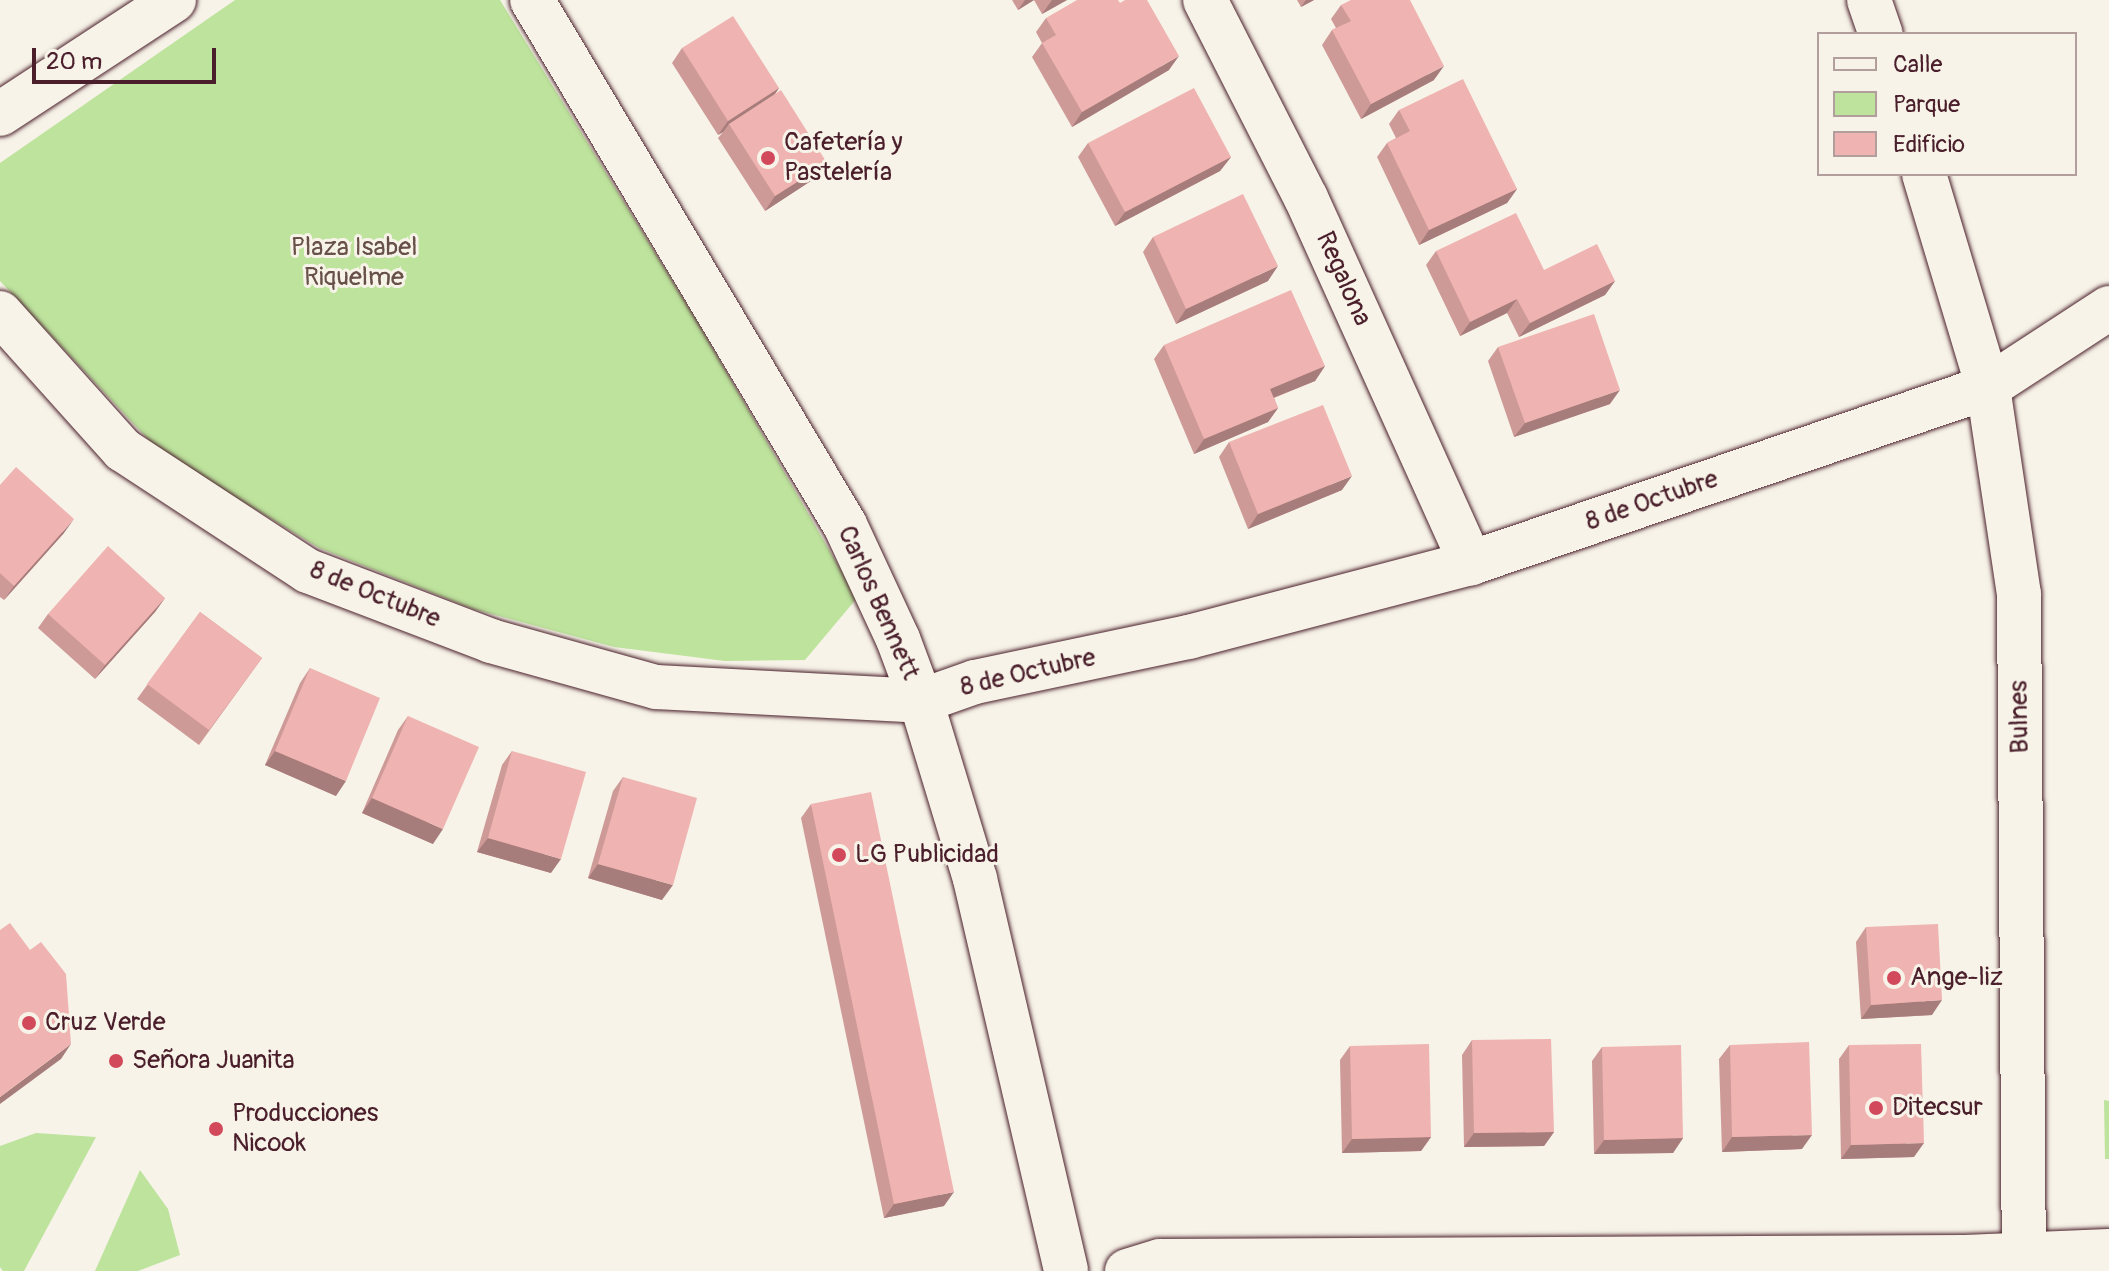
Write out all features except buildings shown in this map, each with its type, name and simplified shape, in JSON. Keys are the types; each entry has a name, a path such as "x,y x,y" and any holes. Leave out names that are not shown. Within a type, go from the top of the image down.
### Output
{"street":[{"path":"0,114 174,0"},
{"name":"Carlos Bennett","path":"532,0 845,525 898,639 921,701 975,879 1066,1271"},
{"name":"Regalona","path":"1205,0 1306,198 1471,563"},
{"path":"1869,0 1880,32"},
{"name":"Bulnes","path":"1925,176 1988,387 2019,594 2024,1262"},
{"name":"8 de Octubre","path":"0,313 123,450 308,571 491,641 656,687 921,701 975,682 1189,637 1471,563 1988,387 2109,308"},
{"path":"1143,1266 1965,1257 2024,1262 2109,1251"}],"green space":[{"name":"Plaza Isabel Riquelme","path":"235,0 500,0 697,321 857,598 805,660 725,661 614,647 473,609 319,548 158,450 0,281 0,163"},
{"path":"2104,1100 2109,1101 2109,1159 2105,1159"},
{"path":"36,1133 96,1137 24,1271 3,1271 0,1267 0,1146"},
{"path":"140,1170 168,1209 180,1255 138,1271 95,1271"}],"place":[{"name":"Cafetería y Pastelería","path":"768,158"},
{"name":"LG Publicidad","path":"839,855"},
{"name":"Ange-liz","path":"1894,978"},
{"name":"Cruz Verde","path":"29,1023"},
{"name":"Señora Juanita","path":"116,1061"},
{"name":"Ditecsur","path":"1876,1108"},
{"name":"Producciones Nicook","path":"216,1129"}]}
